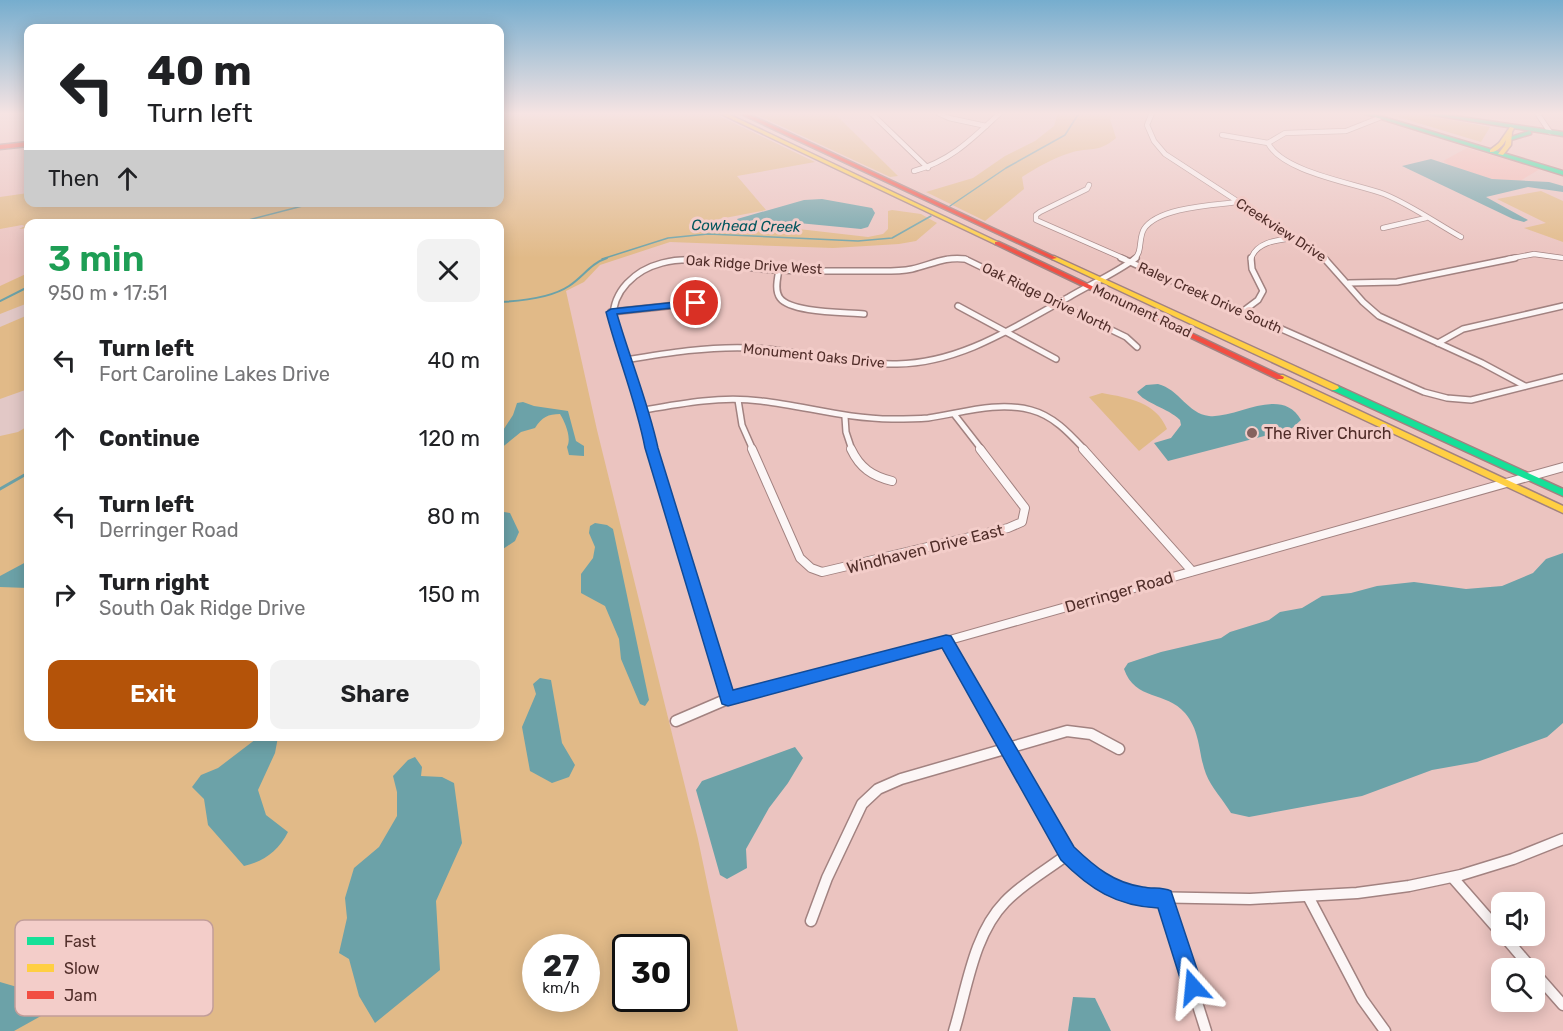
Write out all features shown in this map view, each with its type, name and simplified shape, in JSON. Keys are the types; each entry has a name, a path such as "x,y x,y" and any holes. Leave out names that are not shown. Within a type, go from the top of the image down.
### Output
{"main road":[{"name":"Monument Road","path":"822,161 1563,510"},
{"name":"Monument Road","path":"843,161 1563,493"},
{"path":"1531,161 1563,171"}],"street":[{"path":"921,161 928,168"},
{"path":"914,171 945,161"},
{"name":"Creekview Drive","path":"1175,161 1330,262 1368,307 1377,314 1483,363 1525,386"},
{"path":"1288,161 1371,190 1461,237"},
{"name":"Raley Creek Drive South","path":"1089,185 1087,189 1040,212 1035,218 1043,225 1424,392 1447,398 1470,400 1563,377"},
{"path":"1129,263 1138,256 1143,232 1153,220 1180,212 1238,202"},
{"path":"1383,228 1426,218"},
{"path":"1242,312 1258,300 1263,291 1251,266 1250,257 1268,243 1293,237"},
{"path":"1349,284 1397,282 1540,254 1563,258"},
{"name":"Oak Ridge Drive West","path":"611,312 617,297 631,280 639,273 663,263 696,260 779,269 899,271 916,268 944,257 954,257"},
{"name":"Oak Ridge Drive North","path":"954,257 968,260 1057,303 1126,337 1137,346"},
{"name":"Monument Oaks Drive","path":"625,360 687,350 740,348 773,350 855,363 897,365 935,360 964,352 1006,331 1129,263"},
{"path":"779,269 778,293 783,301 797,306 864,314"},
{"path":"696,303 611,312 625,360 644,410 651,448 728,699"},
{"path":"958,306 1056,359"},
{"path":"1438,343 1463,329 1563,306"},
{"path":"644,410 695,401 738,400 762,401 845,417 926,418 998,407 1022,408 1041,413 1062,425 1192,571"},
{"name":"Windhaven Drive East","path":"738,400 742,425 800,558 803,563 822,572 841,570 1018,524 1023,518 1025,508 954,414"},
{"path":"845,417 845,433 865,469 878,477 892,481"},
{"name":"Derringer Road","path":"676,721 728,699 946,641 1563,467"},
{"path":"946,641 1068,854 1090,876 1103,884 1142,897 1309,898 1377,893 1481,870 1563,839"},
{"path":"811,921 827,878 852,823 862,804 878,789 901,779 1054,734 1077,731 1091,734 1119,749"},
{"path":"954,1031 983,936 997,910 1012,895 1068,854"},
{"path":"1453,878 1491,921"},
{"path":"1164,898 1206,1031"},
{"path":"1309,898 1362,999 1385,1031"},
{"path":"1512,946 1523,958"},
{"path":"1545,984 1563,1005"}],"shaded area":[{"path":"504,161 813,161 815,162 737,176 766,210 688,225 743,233 790,228 868,237 883,234 888,229 888,211 892,210 921,214 937,223 916,241 899,244 833,248 670,242 600,265 584,282 566,291 597,430 698,839 738,1031 0,1031 0,434 24,420 24,741 504,741 504,219 24,219 24,226 0,229 0,197 24,194 24,207 504,207"},
{"path":"856,161 883,161 898,176 890,177"},
{"path":"998,161 1050,161 1022,177 1024,189 985,221 926,192 973,178"},
{"path":"1443,161 1513,161 1540,169 1520,181 1492,179 1454,168"},
{"path":"1541,191 1563,201 1563,242 1524,228 1546,223 1497,199"},
{"path":"24,275 24,307 0,317 0,286"},
{"path":"24,313 24,394 0,407 0,324"},
{"path":"1102,393 1132,399 1149,407 1162,420 1167,429 1139,451 1089,397"}],"water":[{"path":"1422,161 1437,161 1492,179 1549,182 1563,186 1563,192 1528,187 1486,197 1528,220 1524,222 1513,219 1402,166"},
{"path":"822,199 872,208 875,213 868,227 861,229 788,222 739,222 737,219 804,200"},
{"path":"1158,384 1172,391 1195,411 1209,416 1220,416 1270,404 1282,405 1292,410 1301,420 1291,429 1168,461 1154,443 1171,438 1181,425 1180,420 1137,392 1146,385"},
{"path":"523,402 568,411 576,441 584,446 584,456 569,455 568,435 560,414 546,417 535,428 521,432 504,446 504,429 513,415 517,403"},
{"path":"504,512 510,513 519,532 515,541 504,548"},
{"path":"595,523 607,525 613,529 649,700 645,706 640,704 621,659 619,639 605,606 581,593 581,574 593,558 595,547 589,533 590,526"},
{"path":"1563,553 1563,723 1547,737 1477,762 1432,770 1362,796 1249,817 1231,813 1208,779 1197,735 1185,713 1169,701 1136,686 1124,669 1128,663 1161,652 1221,638 1230,632 1269,620 1280,612 1302,608 1322,596 1414,582 1466,589 1502,586 1533,573 1546,559"},
{"path":"24,563 24,588 0,587 0,576"},
{"path":"540,678 551,680 562,743 575,765 569,777 552,783 530,771 522,727 536,694 533,684"},
{"path":"253,741 277,741 275,753 258,790 266,815 288,832 280,845 270,854 244,866 208,825 204,799 192,787 201,775 218,768"},
{"path":"795,747 803,758 769,808 746,849 747,868 727,879 720,875 696,790 702,781"},
{"path":"415,757 422,767 421,776 442,777 454,783 462,843 436,901 440,970 375,1023 359,996 349,959 339,953 347,918 345,898 354,868 379,847 397,816 397,792 393,776 408,760"},
{"path":"0,982 15,986 15,1016 41,1016 14,1031 0,1031"},
{"path":"1073,997 1095,998 1111,1031 1068,1031"}],"waterway":[{"name":"Cowhead Creek","path":"950,206 1018,161"},
{"path":"252,219 299,207"},
{"name":"Cowhead Creek","path":"602,259 668,238 708,234 858,241 892,238 931,216"},
{"name":"Cowhead Creek","path":"504,302 536,298 562,290 596,263 607,258"},
{"path":"0,301 24,289"},
{"path":"0,489 24,475"}],"taxiway":[{"path":"0,321 24,310"}],"runway":[{"path":"0,420 24,407"}],"traffic: fast":[{"path":"1524,161 1563,173"},
{"path":"1335,388 1563,493"}],"traffic: slow":[{"path":"823,161 997,243"},
{"path":"1054,258 1335,388"},
{"path":"1280,377 1563,510"}],"traffic: jam":[{"path":"845,161 1054,258"},
{"path":"997,243 1280,377"}],"place":[{"name":"The River Church","path":"1252,433"}],"route":[{"path":"696,303 611,312 625,360 644,410 651,448 728,699 946,641 1068,854 1090,876 1103,884 1142,897 1164,898 1193,987"}]}
